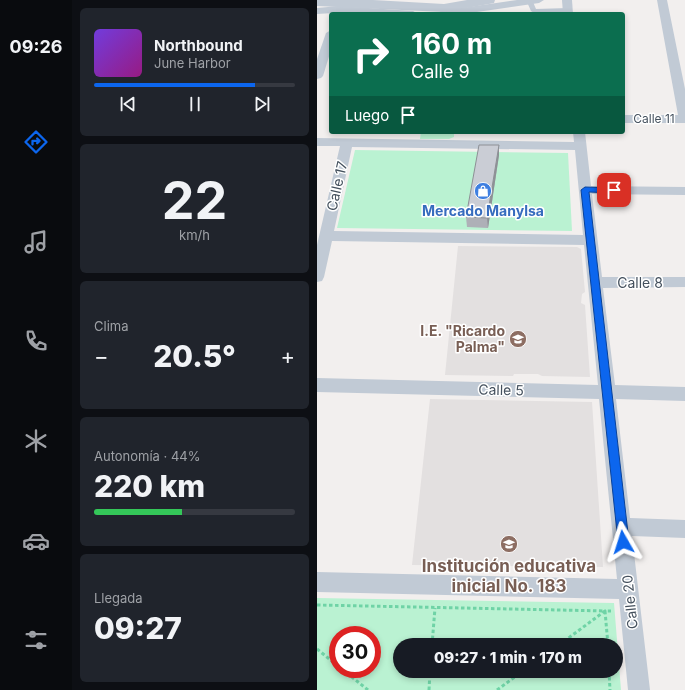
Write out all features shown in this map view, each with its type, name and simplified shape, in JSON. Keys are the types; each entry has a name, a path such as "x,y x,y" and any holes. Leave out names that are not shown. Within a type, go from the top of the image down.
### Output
{"street":[{"path":"474,8 489,0"},
{"path":"662,0 685,119"},
{"path":"317,11 339,8 437,12 444,8 474,8 535,1"},
{"path":"317,2 339,8 388,12"},
{"path":"317,76 329,39"},
{"name":"Calle 11","path":"625,119 685,119"},
{"path":"461,145 462,134"},
{"path":"317,142 417,138 461,145 579,139"},
{"name":"Calle 20","path":"579,139 639,690"},
{"name":"Calle 17","path":"317,277 347,142"},
{"path":"585,190 685,191"},
{"path":"326,236 590,240"},
{"name":"Calle 8","path":"595,283 685,282"},
{"name":"Calle 5","path":"317,385 685,394"},
{"path":"622,527 685,529"},
{"path":"317,582 628,589"}],"lane":[{"path":"535,1 534,11 568,8"}],"path":[{"path":"433,638 436,584"},
{"path":"317,606 605,611 631,613"},
{"path":"568,638 605,611"},
{"path":"605,611 607,638"},
{"path":"317,649 329,659"},
{"path":"353,678 368,690"},
{"path":"429,690 430,678"},
{"path":"497,690 513,678"},
{"path":"610,678 611,690"}],"shaded area":[{"name":"I.E. \"Ricardo Palma\"","path":"458,246 577,247 581,249 585,292 582,294 581,303 585,305 590,377 542,376 538,374 514,374 513,376 445,375"},
{"path":"430,399 592,402 603,567 412,565"}],"green space":[{"path":"421,134 454,134 454,137 449,139 420,139"},
{"path":"355,150 568,153 572,231 337,228"},
{"path":"317,598 614,603 617,638 393,638 393,678 620,678 621,690 317,690"}],"building":[{"name":"Mercado Manylsa","path":"479,145 499,145 487,218 466,217"}],"place":[{"name":"Mercado Manylsa","path":"483,191"},
{"name":"I.E. \"Ricardo Palma\"","path":"518,339"},
{"name":"Institución educativa inicial No. 183","path":"509,544"}],"route":[{"path":"614,190 585,190 623,542"}]}
